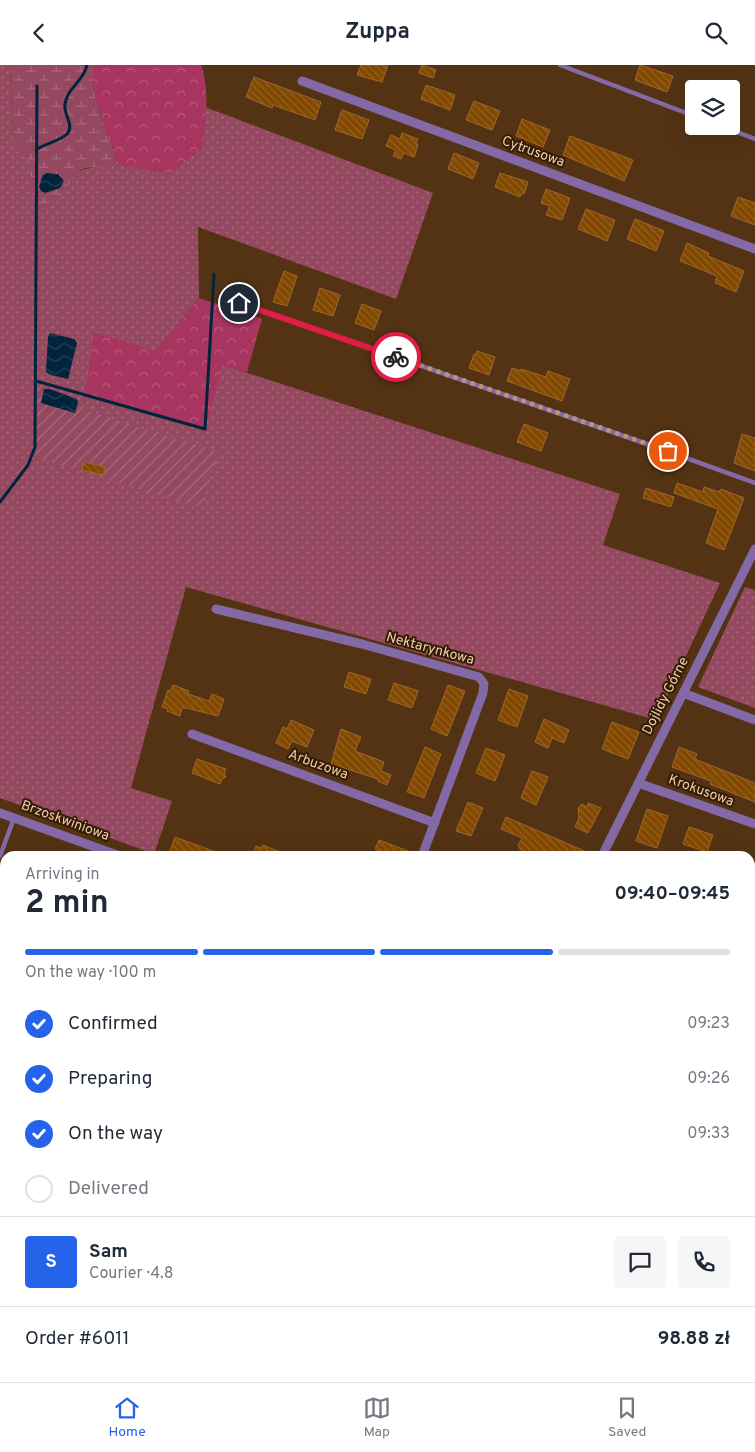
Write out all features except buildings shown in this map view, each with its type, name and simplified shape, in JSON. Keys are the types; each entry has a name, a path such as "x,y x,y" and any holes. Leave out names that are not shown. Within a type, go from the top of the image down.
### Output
{"street":[{"name":"Cytrusowa","path":"302,81 755,249"},
{"name":"Dojlidy Górne","path":"604,851 755,549"},
{"name":"Nektarynkowa","path":"216,609 362,644 479,677 484,683 484,693 424,851"},
{"path":"683,693 755,720"},
{"name":"Arbuzowa","path":"192,734 434,823"},
{"name":"Krokusowa","path":"638,783 755,825"},
{"name":"Brzoskwiniowa","path":"0,813 103,851"}],"lane":[{"path":"560,65 685,113"},
{"path":"740,133 755,139"},
{"path":"239,303 641,441 755,483"},
{"path":"2,851 14,818"}],"green space":[{"path":"0,65 10,65 13,138 27,154 42,206 56,201 72,178 81,170 106,166 116,161 125,166 202,149 205,107 433,193 396,299 198,227 199,298 156,351 86,395 223,365 620,494 603,545 720,583 656,720 186,587 131,788 172,801 155,851 146,851 0,798","holes":["85,395 84,410 35,447 35,431"]},
{"path":"10,65 95,65 94,84 97,103 115,155 116,161 107,167 87,168 79,171 73,177 59,200 36,213 27,154 13,139"},
{"path":"95,65 201,65 206,85 206,118 202,149 169,174 125,166 116,161 115,152 99,112 94,84"},
{"path":"199,298 262,319 247,372 223,366 205,429 85,395 94,332 156,351"},
{"path":"36,381 85,395 84,410 219,452 202,508 42,460 35,447"},
{"path":"745,587 755,590 755,708 698,687"}],"water":[{"path":"47,173 58,174 64,181 60,188 45,193 41,191 39,186 43,175"},
{"path":"50,333 74,339 77,343 68,379 46,372 48,337"},
{"path":"44,389 50,389 77,399 75,413 41,403"}],"waterway":[{"path":"36,150 60,139 69,131 70,127 65,108 66,98 83,76 87,65"},
{"path":"0,502 28,465 35,447 37,86"},
{"path":"36,381 205,429 214,274"}],"way so far":[{"path":"396,357 668,451"}],"route":[{"path":"239,303 396,357"}]}
